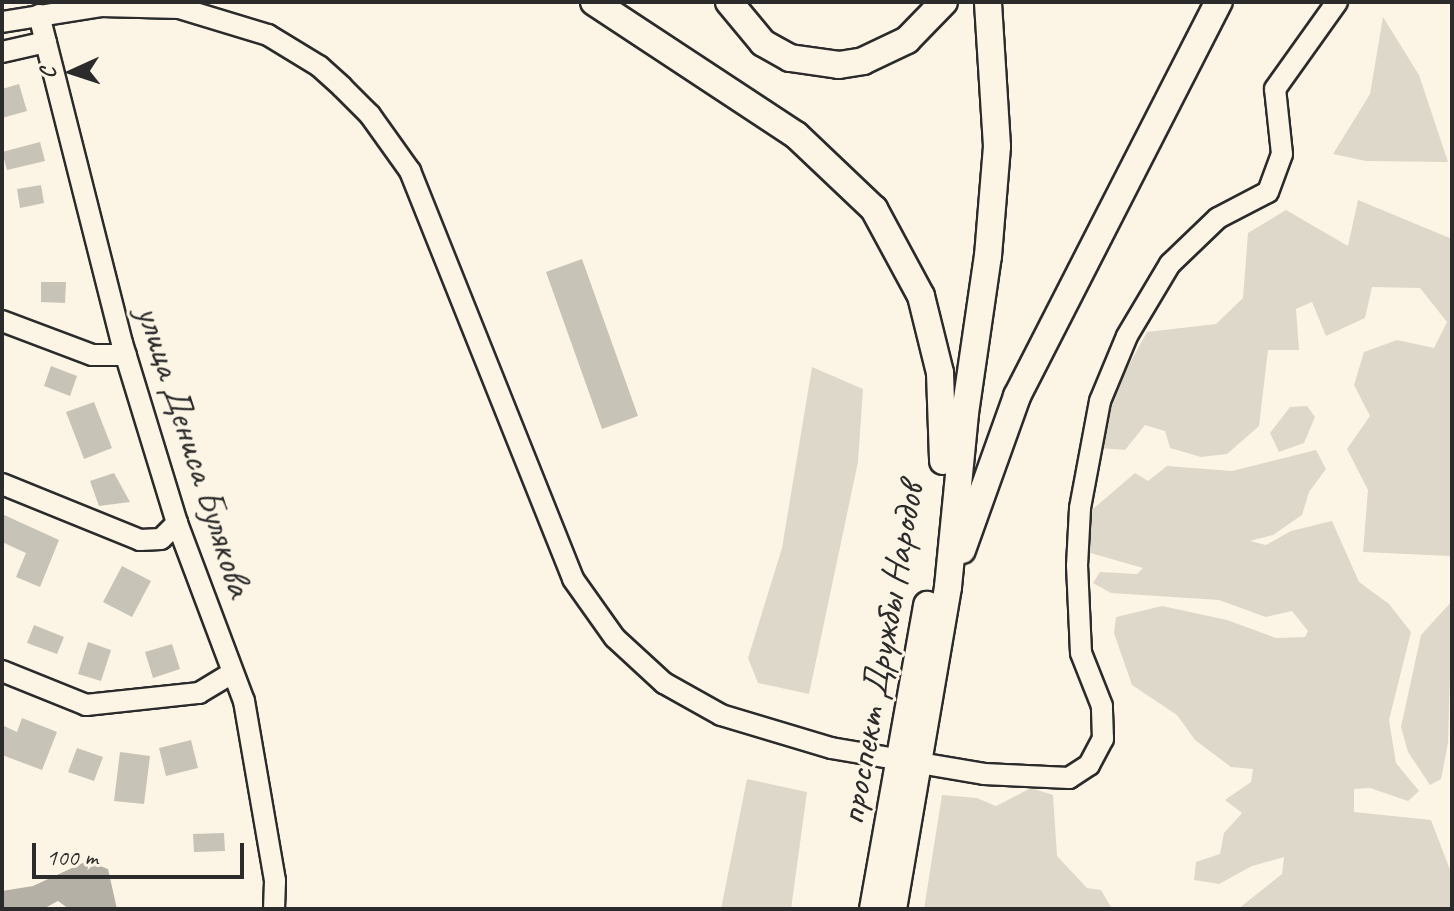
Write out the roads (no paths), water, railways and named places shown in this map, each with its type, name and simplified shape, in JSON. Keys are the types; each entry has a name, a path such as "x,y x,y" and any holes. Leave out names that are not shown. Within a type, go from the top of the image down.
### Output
{"main road":[{"path":"594,2 796,135 874,209 921,296 940,373 945,435 940,585"},
{"path":"729,2 763,43 790,58 839,65 863,61 907,40 944,2"},
{"name":"проспект Дружбы Народов","path":"890,907 909,763 940,585 994,196 996,98 988,2"},
{"path":"940,585 1017,396 1219,2"}],"street":[{"path":"2,22 101,6 179,8 268,35 319,66 370,115 410,171 544,518 573,579 615,638 664,683 721,715 788,738 909,763 984,774 1069,778 1089,765 1103,739 1102,706 1081,653 1077,566 1080,508 1100,401 1127,336 1170,264 1218,218 1268,192 1282,154 1275,89 1337,2"},
{"name":"улица Дениса Булякова","path":"39,15 126,355 177,523 244,701 275,881 274,909"},
{"path":"2,52 46,42"},
{"path":"2,321 92,355 126,355"},
{"path":"2,484 140,540 161,539 177,523"},
{"path":"2,671 86,705 199,693 232,673"}]}
